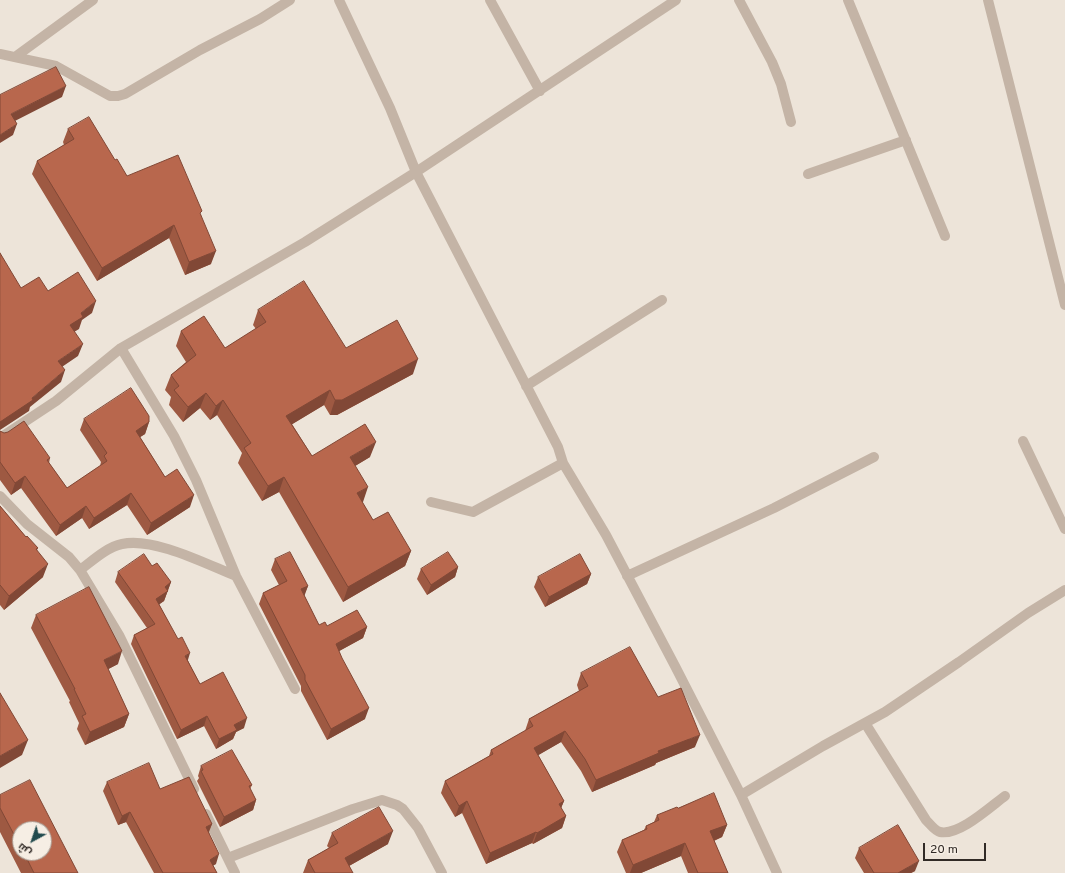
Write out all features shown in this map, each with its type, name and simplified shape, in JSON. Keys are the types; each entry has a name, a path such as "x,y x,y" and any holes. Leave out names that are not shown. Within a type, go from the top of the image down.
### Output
{"street":[{"path":"14,57 93,0"},
{"path":"0,54 56,66 110,96 118,96 125,94 200,50 260,19 290,0"},
{"path":"338,0 390,108 416,172 558,447 563,463 606,535 741,795 777,873"},
{"path":"490,0 540,91"},
{"path":"0,438 56,401 121,348 305,242 416,172 676,0"},
{"path":"739,0 772,62 791,122"},
{"path":"848,0 945,236"},
{"path":"988,0 1065,305"},
{"path":"808,174 906,140"},
{"path":"526,386 662,300"},
{"path":"121,348 177,442 196,480 236,576 295,689"},
{"path":"1023,440 1065,529"},
{"path":"627,576 774,508 874,457"},
{"path":"431,502 473,512 563,463"},
{"path":"0,496 27,524 68,557 80,570 119,635 235,873"},
{"path":"80,570 100,554 121,544 144,543 174,551 236,576"},
{"path":"741,795 910,696 1028,613 1065,590"},
{"path":"865,723 926,820 938,832 948,832 963,826 1005,796"},
{"path":"228,858 353,809 382,800 397,805 403,809 418,828 442,873"}],"building":[{"path":"56,67 66,86 11,114 17,124 0,135 0,95"},
{"path":"89,117 115,160 117,159 127,176 178,155 202,211 200,213 216,251 189,262 174,225 102,268 37,161 74,139 68,129"},
{"path":"0,253 21,288 39,277 48,291 78,272 96,301 81,313 83,317 70,325 83,344 58,361 65,370 32,398 33,400 0,422"},
{"path":"304,281 346,348 397,320 418,359 342,400 335,400 330,390 286,416 312,456 365,424 376,442 350,457 368,487 357,493 373,520 388,512 411,551 348,587 284,477 268,486 244,448 251,443 223,400 216,406 206,393 188,407 174,390 179,386 171,375 196,355 181,331 204,316 225,348 266,322 258,310"},
{"path":"131,388 149,416 149,422 136,431 165,477 177,469 194,495 151,523 131,493 94,518 86,506 60,525 25,476 15,483 0,462 0,431 4,433 8,432 24,421 50,458 47,460 67,488 107,461 104,456 107,453 84,419"},
{"path":"0,506 26,537 27,536 38,548 36,549 48,564 9,596 0,585"},
{"path":"290,552 308,586 301,589 319,625 325,622 327,626 357,610 367,627 336,644 369,708 331,729 305,680 305,675 263,593 287,581 275,559"},
{"path":"448,552 458,567 431,585 421,569"},
{"path":"144,554 152,566 157,563 171,582 165,587 168,591 156,599 178,639 182,637 190,653 185,656 200,684 223,672 247,718 234,725 237,730 219,739 207,716 181,730 134,635 155,624 118,572"},
{"path":"580,554 591,574 549,597 538,577"},
{"path":"89,587 122,651 104,660 129,714 90,732 82,716 86,714 75,689 36,615"},
{"path":"630,647 658,697 681,688 700,735 658,751 659,753 596,780 585,759 565,731 534,748 564,801 559,804 566,816 537,833 536,832 490,853 467,801 459,806 445,781 493,754 491,750 533,726 529,719 588,686 581,673"},
{"path":"0,693 28,740 0,756"},
{"path":"232,750 252,785 249,786 256,800 224,817 201,771 203,770 201,766"},
{"path":"149,763 160,789 189,777 212,824 206,827 219,854 210,860 217,873 163,873 130,812 122,816 107,782"},
{"path":"30,780 51,821 12,821 12,831 0,808 0,795"},
{"path":"714,793 727,825 710,831 728,873 698,873 685,843 633,865 622,840 647,829 646,826 659,820 657,815"},
{"path":"379,807 393,831 345,858 353,873 315,873 308,860 338,843 332,833"},
{"path":"52,823 78,873 34,873 28,861 52,861"},
{"path":"898,825 919,861 898,873 874,873 859,848"}]}
